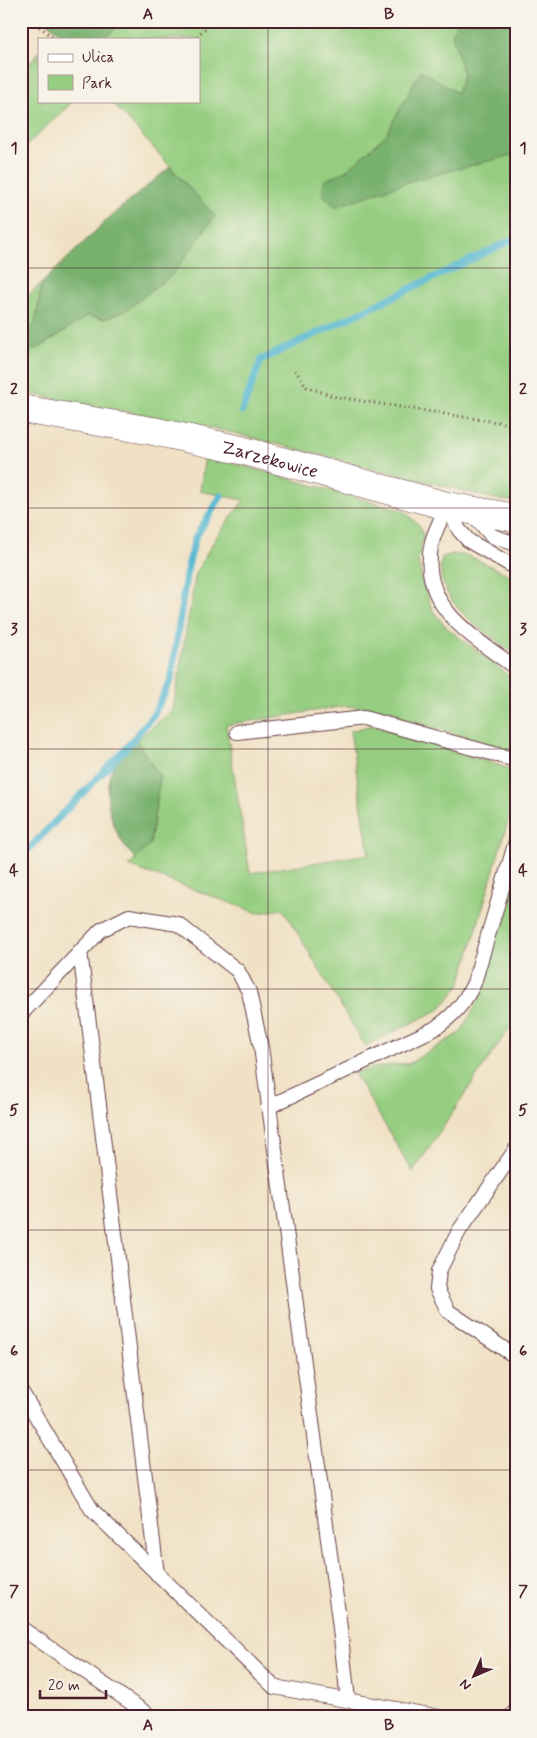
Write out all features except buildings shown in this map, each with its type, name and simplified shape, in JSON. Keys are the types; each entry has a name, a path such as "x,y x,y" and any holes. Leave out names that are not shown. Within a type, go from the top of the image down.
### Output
{"street":[{"name":"Zarzekowice","path":"21,409 153,431 241,450 447,506 516,518"}],"lane":[{"path":"447,506 477,519 492,536 516,544"},
{"path":"447,506 459,530 469,541 516,568"},
{"path":"447,506 432,542 429,573 438,598 450,616 516,668"},
{"path":"237,732 364,718 516,760"},
{"path":"268,1107 434,1029 452,1016 465,1002 474,983 516,841"},
{"path":"21,1014 101,930 129,916 178,924 238,971 249,992 261,1047 339,1620 348,1700"},
{"path":"80,951 157,1574"},
{"path":"516,1149 459,1231 439,1271 437,1289 448,1311 516,1357"},
{"path":"21,1391 92,1510 274,1687 440,1717"},
{"path":"21,1628 152,1717"},
{"path":"511,1717 516,1710"}],"path":[{"path":"32,21 55,38"},
{"path":"194,38 214,21"},
{"path":"295,370 307,387 336,397 516,424"}],"green space":[{"path":"46,21 124,21 104,38 69,38 60,34"},
{"path":"124,21 516,21 516,501 500,500 213,428 21,392 21,355 42,346 87,316 105,319 126,310 215,216 112,102 200,102 200,38 104,38"},
{"path":"458,21 516,21 516,154 410,181 335,207 322,194 324,181 347,170 386,135 421,70 457,93 463,75 452,34"},
{"path":"38,53 38,102 72,102 21,151 21,74"},
{"path":"170,167 215,216 172,275 126,310 105,319 87,316 42,346 21,355 21,336 35,324 42,283 111,216"},
{"path":"42,283 35,325 21,336 21,302"},
{"path":"205,455 404,511 420,526 423,536 418,562 424,587 433,611 447,628 516,681 516,752 369,708 345,706 226,725 250,873 369,854 350,731 372,725 514,770 516,794 460,985 440,1009 365,1046 283,909 258,913 129,866 150,845 160,777 136,740 173,710 196,572 215,539 244,500 200,491"},
{"path":"453,554 469,556 516,578 516,655 476,625 453,601 445,588 441,573 442,557"},
{"path":"136,740 160,777 150,845 136,859 116,831 109,808 108,785 112,769"},
{"path":"516,870 516,1018 413,1172 354,1073 378,1067 410,1063 461,1032 478,1001"}],"waterway":[{"path":"242,411 261,360 516,238"},
{"path":"21,857 126,748 154,714 171,680 186,575 195,538 221,496"}]}
